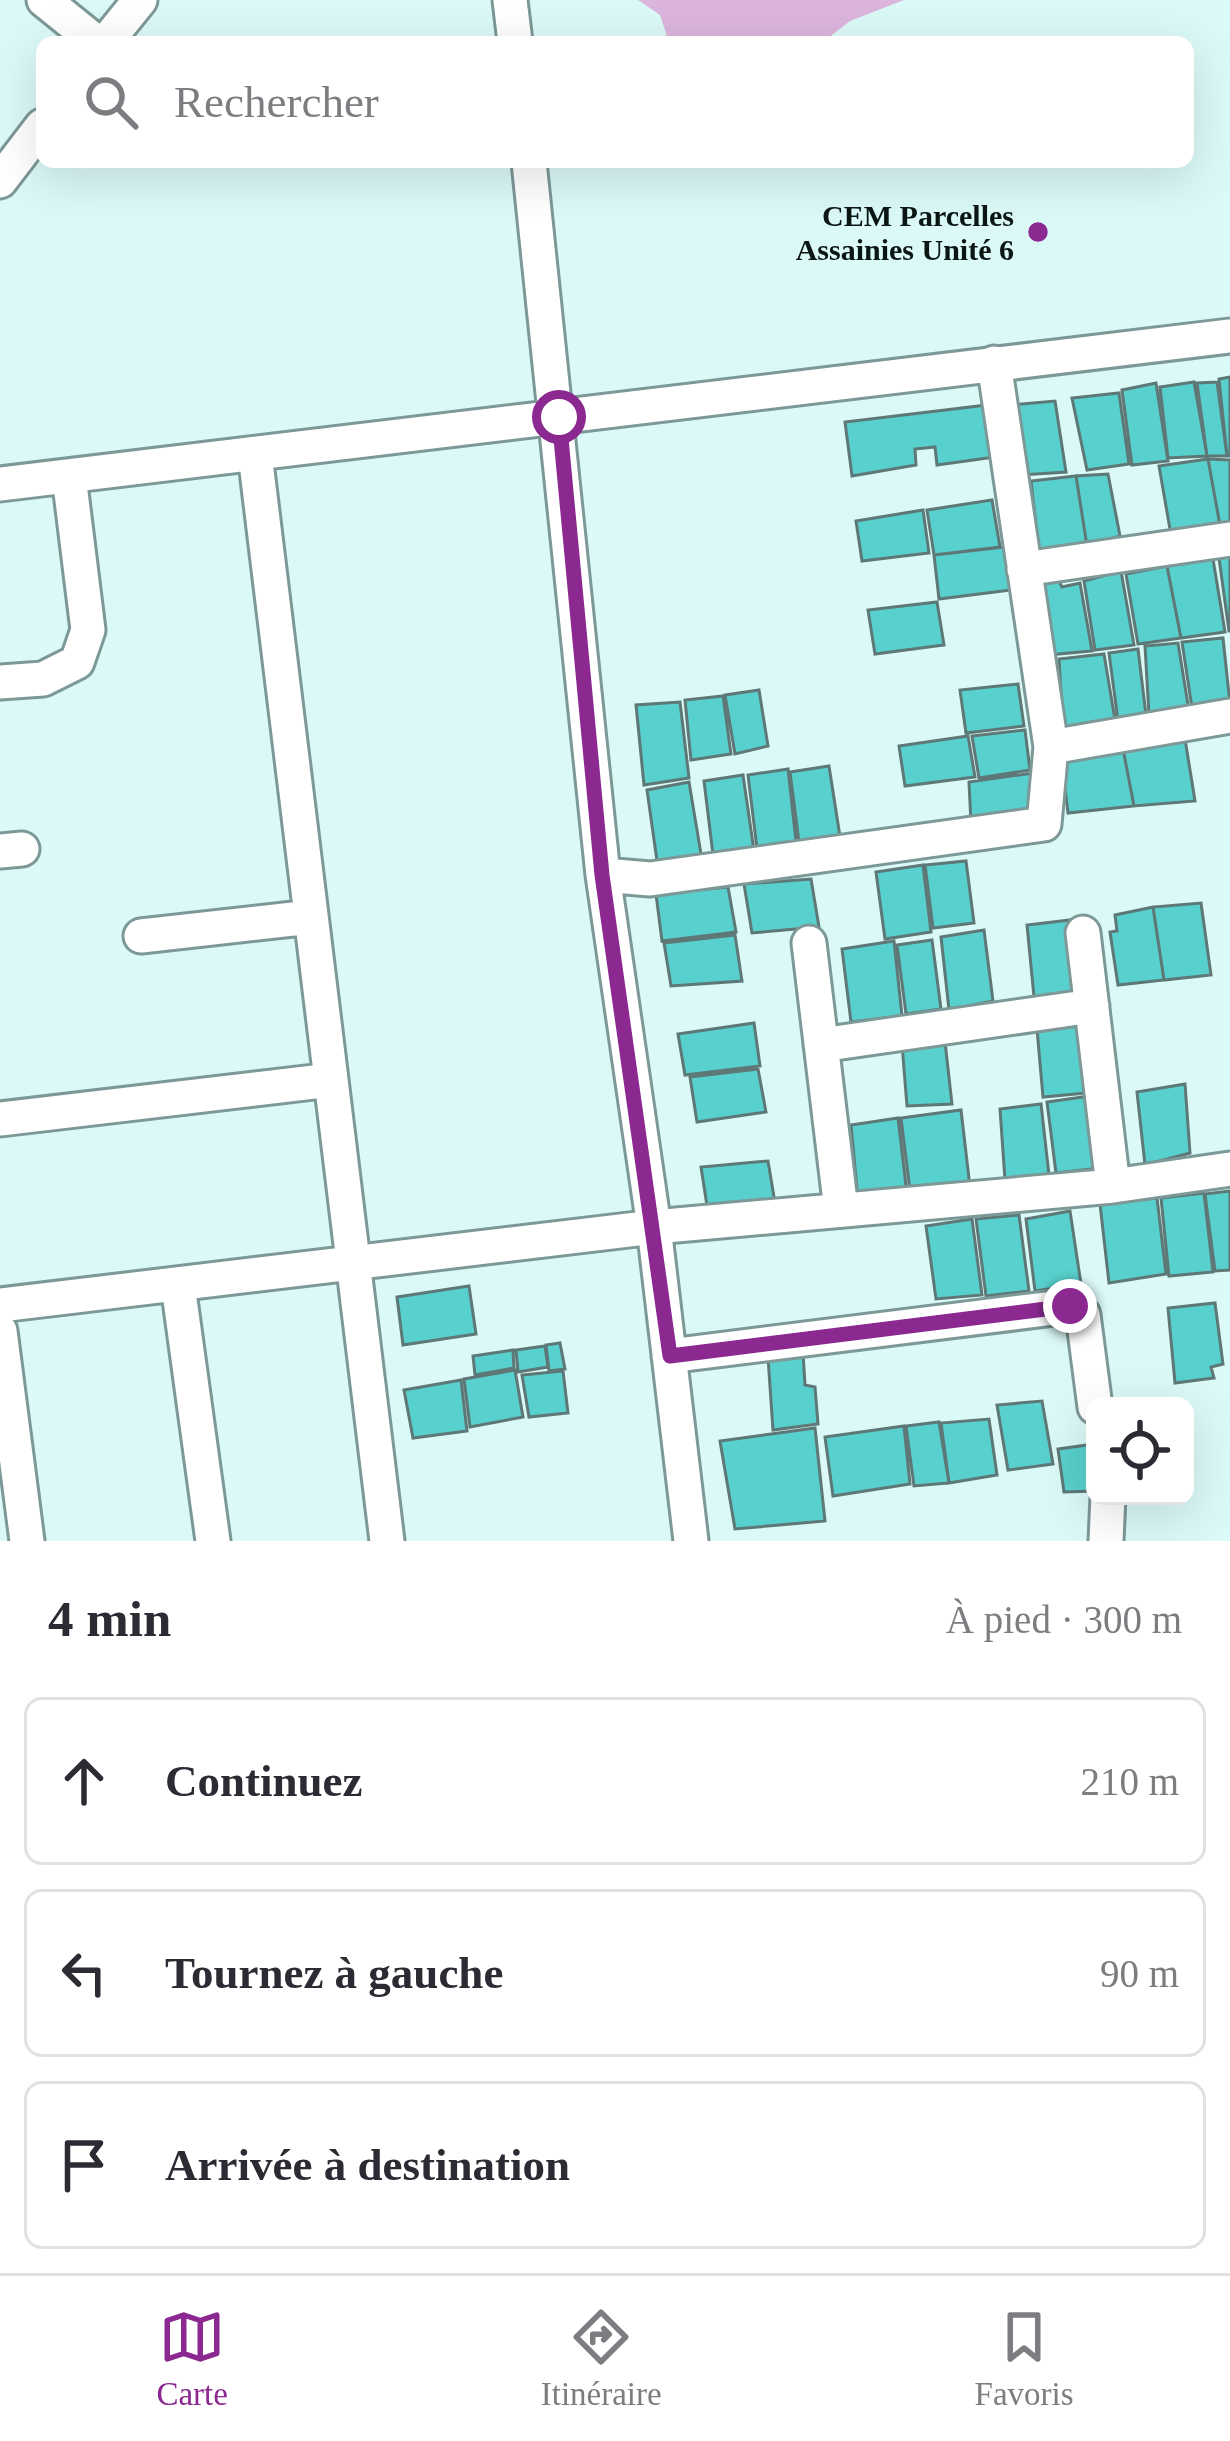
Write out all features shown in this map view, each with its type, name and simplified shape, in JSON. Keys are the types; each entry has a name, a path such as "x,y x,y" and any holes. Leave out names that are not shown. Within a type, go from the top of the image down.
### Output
{"street":[{"path":"44,0 89,36"},
{"path":"111,36 140,0"},
{"path":"510,0 514,36"},
{"path":"0,181 36,134"},
{"path":"530,168 559,417 602,875 654,1227 691,1541"},
{"path":"0,484 1230,336"},
{"path":"602,875 650,879 1044,824 1051,747 994,363"},
{"path":"255,454 387,1541"},
{"path":"0,682 43,679 77,662 88,630 69,476"},
{"path":"1024,569 1230,539"},
{"path":"1051,747 1230,716"},
{"path":"141,936 311,917"},
{"path":"1083,933 1114,1186"},
{"path":"809,943 841,1210"},
{"path":"821,1045 1091,1006"},
{"path":"0,1119 331,1080"},
{"path":"0,1305 654,1227 1114,1186 1230,1169"},
{"path":"178,1285 213,1541"},
{"path":"670,1356 1070,1306 1083,1315 1094,1397"},
{"path":"0,1331 11,1500 27,1541"},
{"path":"1106,1541 1110,1505"}],"shaded area":[{"path":"638,0 904,0 850,21 831,36 667,36 660,15"}],"building":[{"path":"1230,377 1230,456 1227,456 1219,379"},
{"path":"1194,382 1207,456 1168,458 1160,387"},
{"path":"1217,382 1227,456 1207,456 1197,383"},
{"path":"1156,383 1168,461 1132,465 1122,390"},
{"path":"1119,393 1129,464 1087,470 1072,398"},
{"path":"1055,401 1066,472 1021,475 1010,405"},
{"path":"987,405 995,457 937,465 935,447 915,449 916,465 852,476 845,422"},
{"path":"1208,459 1221,531 1171,535 1159,466"},
{"path":"1208,459 1230,460 1230,530 1221,531"},
{"path":"1108,474 1120,536 1087,546 1076,476"},
{"path":"1076,476 1087,546 1039,553 1031,481"},
{"path":"992,500 1000,547 934,555 927,510"},
{"path":"923,510 929,553 862,561 856,521"},
{"path":"1004,547 1011,590 939,599 934,555"},
{"path":"1230,557 1230,631 1229,631 1219,558"},
{"path":"1213,559 1225,632 1181,638 1167,566"},
{"path":"1167,566 1181,638 1138,644 1126,574"},
{"path":"1121,571 1134,645 1095,650 1084,581"},
{"path":"1058,579 1062,587 1080,583 1092,651 1047,655 1041,584"},
{"path":"937,602 944,645 875,654 868,610"},
{"path":"1223,638 1230,704 1192,708 1182,642"},
{"path":"1178,643 1189,711 1149,715 1145,646"},
{"path":"1138,649 1146,715 1118,721 1109,653"},
{"path":"1104,654 1115,720 1063,729 1059,659"},
{"path":"1018,684 1024,726 966,733 960,690"},
{"path":"759,690 768,746 735,754 725,695"},
{"path":"723,696 731,754 691,760 685,700"},
{"path":"680,702 689,778 644,785 636,705"},
{"path":"1025,730 1030,770 979,778 972,736"},
{"path":"968,736 975,777 905,786 899,746"},
{"path":"1185,739 1195,801 1134,806 1123,749"},
{"path":"1123,749 1134,806 1068,813 1061,757"},
{"path":"829,766 841,843 800,850 790,772"},
{"path":"788,769 797,850 758,857 748,775"},
{"path":"1033,773 1039,819 971,824 969,782"},
{"path":"743,775 755,858 714,863 704,781"},
{"path":"689,782 702,860 658,868 647,790"},
{"path":"966,861 974,923 933,928 925,865"},
{"path":"923,865 931,932 885,939 876,872"},
{"path":"811,879 819,927 752,933 744,884"},
{"path":"728,887 736,932 662,941 656,894"},
{"path":"1201,903 1211,975 1164,980 1153,907"},
{"path":"1153,907 1164,980 1118,985 1110,932 1117,931 1115,915"},
{"path":"1070,920 1082,993 1034,997 1027,925"},
{"path":"984,930 993,1001 949,1010 941,937"},
{"path":"735,935 742,981 671,986 664,943"},
{"path":"932,940 941,1009 906,1014 897,945"},
{"path":"894,941 902,1016 851,1022 842,949"},
{"path":"1080,1022 1087,1093 1043,1097 1037,1029"},
{"path":"754,1023 760,1066 685,1075 678,1034"},
{"path":"945,1042 952,1104 907,1106 902,1044"},
{"path":"758,1069 766,1112 697,1122 690,1077"},
{"path":"1185,1084 1190,1153 1145,1165 1137,1092"},
{"path":"1090,1096 1100,1168 1056,1173 1047,1102"},
{"path":"1041,1104 1049,1175 1005,1180 1000,1109"},
{"path":"961,1110 970,1187 910,1191 901,1118"},
{"path":"898,1118 907,1194 858,1200 851,1125"},
{"path":"768,1161 775,1203 708,1212 701,1167"},
{"path":"1230,1191 1230,1270 1215,1271 1205,1194"},
{"path":"1204,1193 1213,1272 1169,1276 1161,1198"},
{"path":"1157,1198 1166,1274 1109,1283 1100,1204"},
{"path":"1070,1211 1081,1284 1035,1291 1026,1219"},
{"path":"1019,1215 1029,1291 986,1296 976,1219"},
{"path":"972,1219 982,1295 936,1299 926,1226"},
{"path":"469,1286 476,1334 403,1345 397,1297"},
{"path":"1215,1303 1223,1364 1211,1367 1214,1378 1175,1383 1168,1308"},
{"path":"560,1343 565,1369 549,1371 546,1345"},
{"path":"545,1346 548,1367 518,1372 516,1350"},
{"path":"513,1350 514,1368 475,1375 473,1356"},
{"path":"803,1352 805,1385 815,1387 818,1424 773,1430 768,1357"},
{"path":"515,1370 523,1417 470,1427 464,1379"},
{"path":"563,1371 568,1413 529,1417 522,1375"},
{"path":"461,1380 467,1431 413,1438 404,1390"},
{"path":"1042,1401 1053,1464 1008,1470 997,1405"},
{"path":"989,1419 997,1475 949,1483 941,1423"},
{"path":"939,1422 949,1483 914,1486 906,1426"},
{"path":"904,1426 910,1484 833,1496 825,1437"},
{"path":"815,1428 825,1521 735,1529 720,1441"},
{"path":"1086,1445 1086,1491 1064,1492 1058,1449"}],"place":[{"name":"CEM Parcelles Assainies Unité 6","path":"1038,232"}],"route":[{"path":"559,417 602,875 670,1356 1070,1306"}]}
